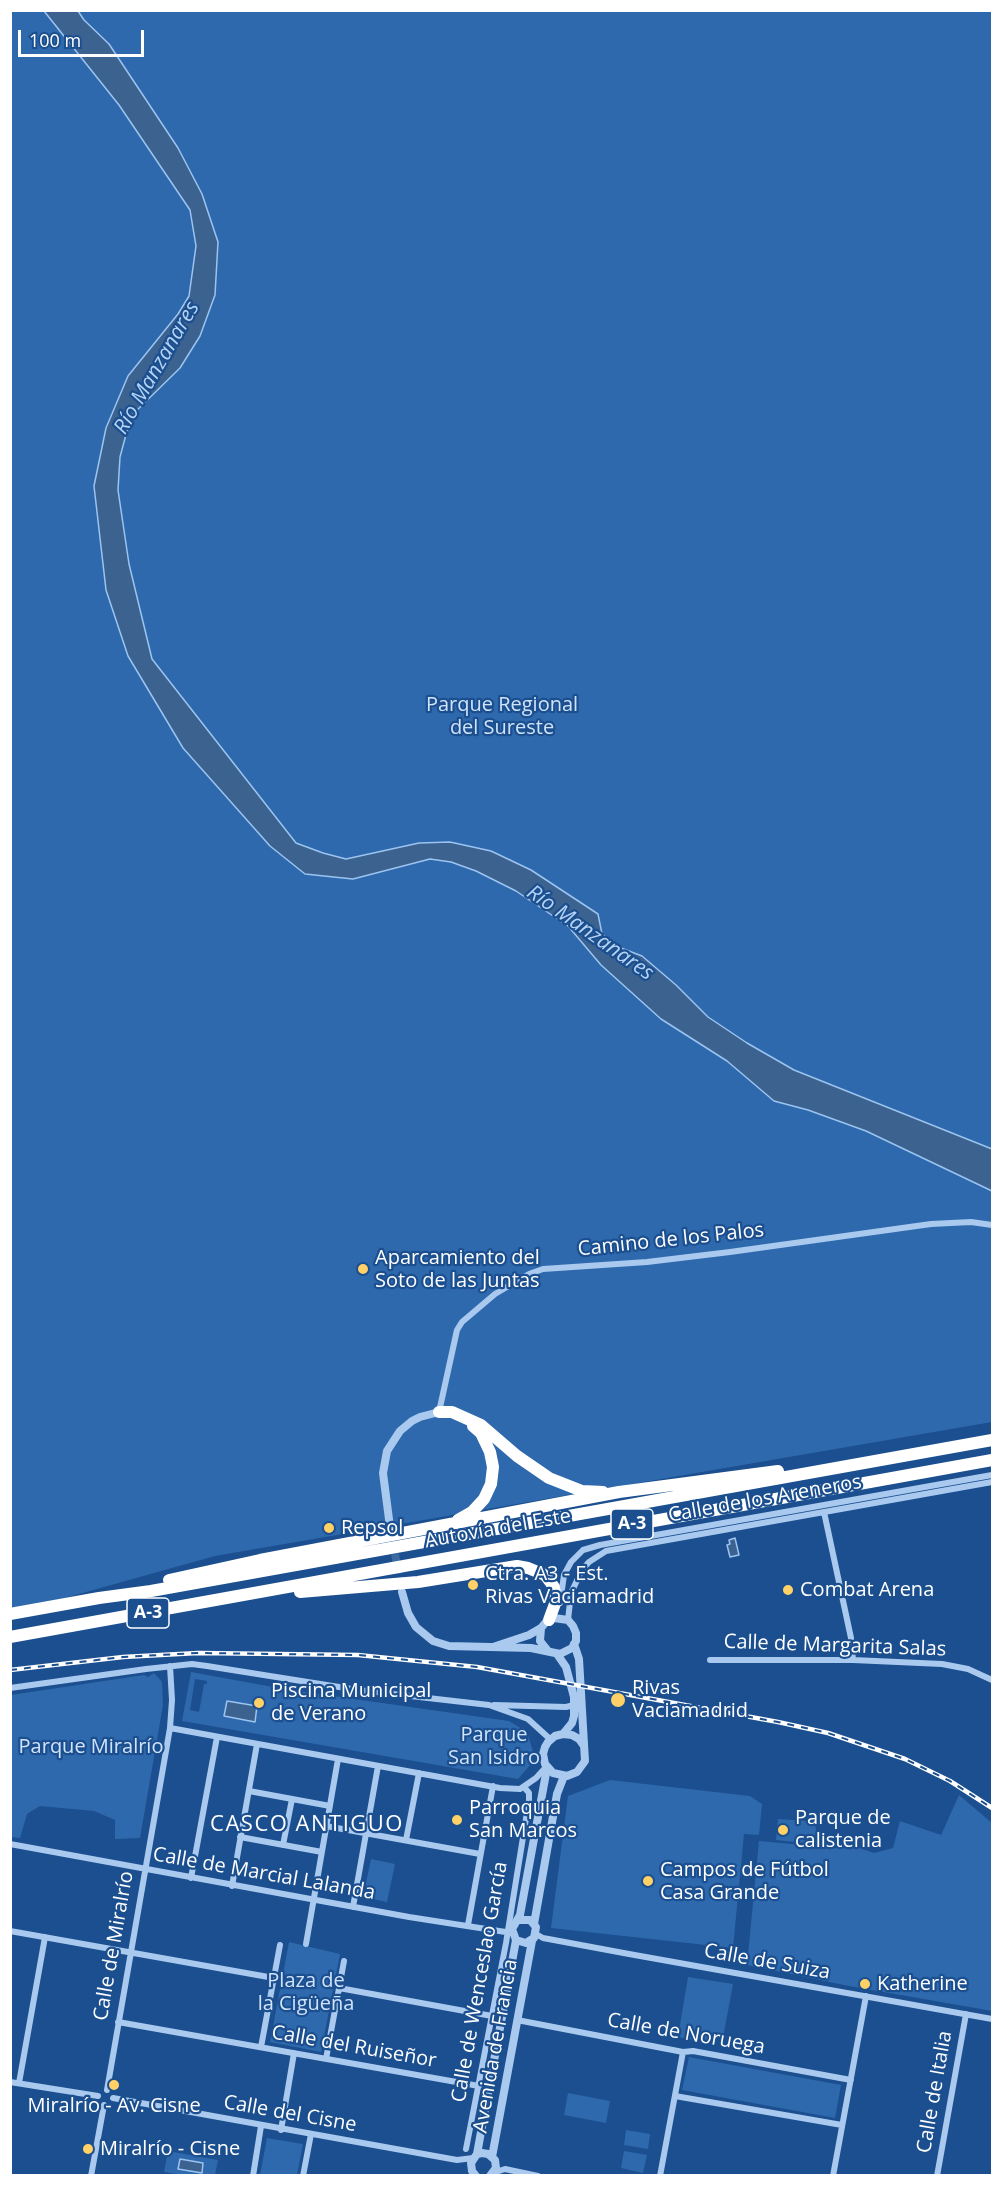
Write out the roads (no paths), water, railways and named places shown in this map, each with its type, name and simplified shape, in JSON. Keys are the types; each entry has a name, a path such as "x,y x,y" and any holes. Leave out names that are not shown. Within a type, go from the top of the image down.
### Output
{"highway":[{"path":"439,1412 452,1412 481,1425 517,1456 549,1478 582,1491 619,1492"},
{"path":"438,1527 462,1518 484,1499 491,1484 493,1467 490,1452 481,1433 468,1422 439,1412"},
{"name":"Autovía del Este","path":"10,1614 151,1591 993,1440"},
{"name":"Autovía del Este","path":"10,1637 993,1460"},
{"path":"99,1598 115,1591 260,1560 619,1492 785,1470 806,1473"},
{"path":"272,1591 292,1593 418,1582 517,1566 545,1575 554,1587 556,1601 549,1622"}],"street":[{"name":"Camino de los Palos","path":"439,1412 457,1330 462,1322 495,1294 529,1274 543,1269 647,1262 931,1224 971,1222 993,1225"},
{"path":"390,1527 383,1473 387,1451 400,1431 412,1421 439,1412"},
{"name":"Calle de los Areneros","path":"549,1622 560,1604 564,1575 577,1555 584,1550 600,1545 993,1475"},
{"name":"Calle de los Areneros","path":"568,1620 572,1593 582,1570 589,1562 606,1551 993,1482"},
{"path":"824,1512 851,1638 853,1660"},
{"path":"402,1592 411,1620 433,1641 458,1647 493,1647 548,1651 557,1654 566,1652 574,1644"},
{"path":"493,1647 529,1635 549,1622 568,1620 576,1631 574,1644 579,1659 586,1756 582,1767 575,1773 564,1776 555,1774 547,1767 543,1754 550,1739 563,1734 572,1723 574,1705 569,1676 557,1654"},
{"path":"548,1651 540,1639 549,1622"},
{"name":"Calle de Margarita Salas","path":"710,1660 853,1660 942,1664 968,1668 993,1680"},
{"path":"10,1688 192,1664 358,1690 489,1705 566,1707 574,1705"},
{"name":"Calle de Miralrío","path":"107,2090 170,1728 172,1700 170,1666"},
{"path":"489,1705 528,1719 550,1739"},
{"path":"170,1728 520,1789 547,1767"},
{"path":"563,1734 576,1737 584,1746"},
{"path":"191,1878 217,1737"},
{"path":"232,1886 258,1744"},
{"path":"306,1944 338,1759"},
{"path":"353,1907 378,1766"},
{"name":"Avenida de Francia","path":"474,2167 513,1925 519,1920 547,1767"},
{"path":"406,1840 419,1773"},
{"name":"Avenida de Francia","path":"492,2174 517,2020 534,1938 534,1924 558,1794 564,1776"},
{"path":"468,1925 494,1786"},
{"name":"Calle de Wenceslao García","path":"466,2149 492,2016 512,1935 530,1796 524,1787"},
{"path":"249,1791 330,1806"},
{"path":"283,1845 292,1799"},
{"path":"326,1826 480,1854"},
{"path":"240,1837 322,1852"},
{"name":"Calle de Marcial Lalanda","path":"10,1844 232,1886 464,1927 468,1925 512,1935"},
{"path":"519,1920 525,1918 534,1924"},
{"path":"10,1931 274,1978"},
{"name":"Avenida de Francia","path":"512,1935 521,1943 534,1938"},
{"path":"19,2083 45,1937"},
{"name":"Calle de Suiza","path":"534,1938 993,2019"},
{"path":"261,2047 280,1945"},
{"path":"326,2059 344,1961"},
{"path":"339,1988 492,2016"},
{"path":"833,2175 866,1996"},
{"name":"Calle de Italia","path":"937,2175 966,2014"},
{"name":"Calle de Noruega","path":"517,2020 682,2052 693,2051 851,2080"},
{"name":"Calle del Ruiseñor","path":"118,2022 479,2086"},
{"path":"660,2175 682,2052"},
{"path":"281,2130 294,2053"},
{"path":"10,2082 98,2097"},
{"path":"107,2090 112,2092 113,2098 110,2104 104,2105 99,2102 98,2097 101,2092 107,2090"},
{"path":"675,2096 842,2126"},
{"name":"Calle del Cisne","path":"113,2098 461,2161 474,2167"},
{"path":"91,2175 104,2105"},
{"path":"253,2175 261,2126"},
{"path":"303,2175 311,2134"},
{"path":"474,2167 488,2154 505,2169"},
{"path":"492,2174 505,2169 538,2175"}],"water":[{"name":"Río Manzanares","path":"44,11 78,11 109,44 178,148 202,194 218,242 215,295 200,336 180,368 131,416 120,457 118,490 129,564 152,659 296,843 346,859 419,843 450,842 491,851 531,870 598,914 602,934 621,948 642,956 708,1017 747,1043 794,1070 992,1149 992,1191 866,1131 808,1110 774,1101 727,1061 661,1019 601,965 568,926 516,891 476,871 451,862 430,859 353,879 305,874 270,846 183,748 128,656 106,590 94,486 106,428 128,376 178,314 189,296 196,246 190,210 119,105"},
{"path":"735,1538 739,1555 730,1557 727,1545 730,1544 729,1540"},
{"path":"227,1701 257,1706 255,1722 224,1716"},
{"path":"180,2159 203,2163 202,2173 178,2169"}],"tunnel":[{"path":"393,1542 401,1589"}],"railway":[{"path":"10,1670 123,1657 198,1653 358,1655 477,1667 828,1733 905,1759 950,1781 992,1808"}],"place":[{"name":"Aparcamiento del Soto de las Juntas","path":"363,1269"},
{"name":"Repsol","path":"329,1528"},
{"name":"Ctra. A3 - Est. Rivas Vaciamadrid","path":"473,1585"},
{"name":"Combat Arena","path":"788,1590"},
{"name":"Rivas Vaciamadrid","path":"618,1700"},
{"name":"Piscina Municipal de Verano","path":"259,1703"},
{"name":"Parroquia San Marcos","path":"457,1820"},
{"name":"Parque de calistenia","path":"783,1830"},
{"name":"Campos de Fútbol Casa Grande","path":"648,1881"},
{"name":"Katherine","path":"865,1984"},
{"name":"Miralrío - Av. Cisne","path":"114,2085"},
{"name":"Miralrío - Cisne","path":"88,2149"}],"district":[{"name":"CASCO ANTIGUO","path":"307,1825"}],"park label":[{"name":"Parque Regional del Sureste","path":"502,716"},
{"name":"Parque San Isidro","path":"494,1746"},
{"name":"Parque Miralrío","path":"91,1747"},
{"name":"Plaza de la Cigüeña","path":"306,1992"}]}
